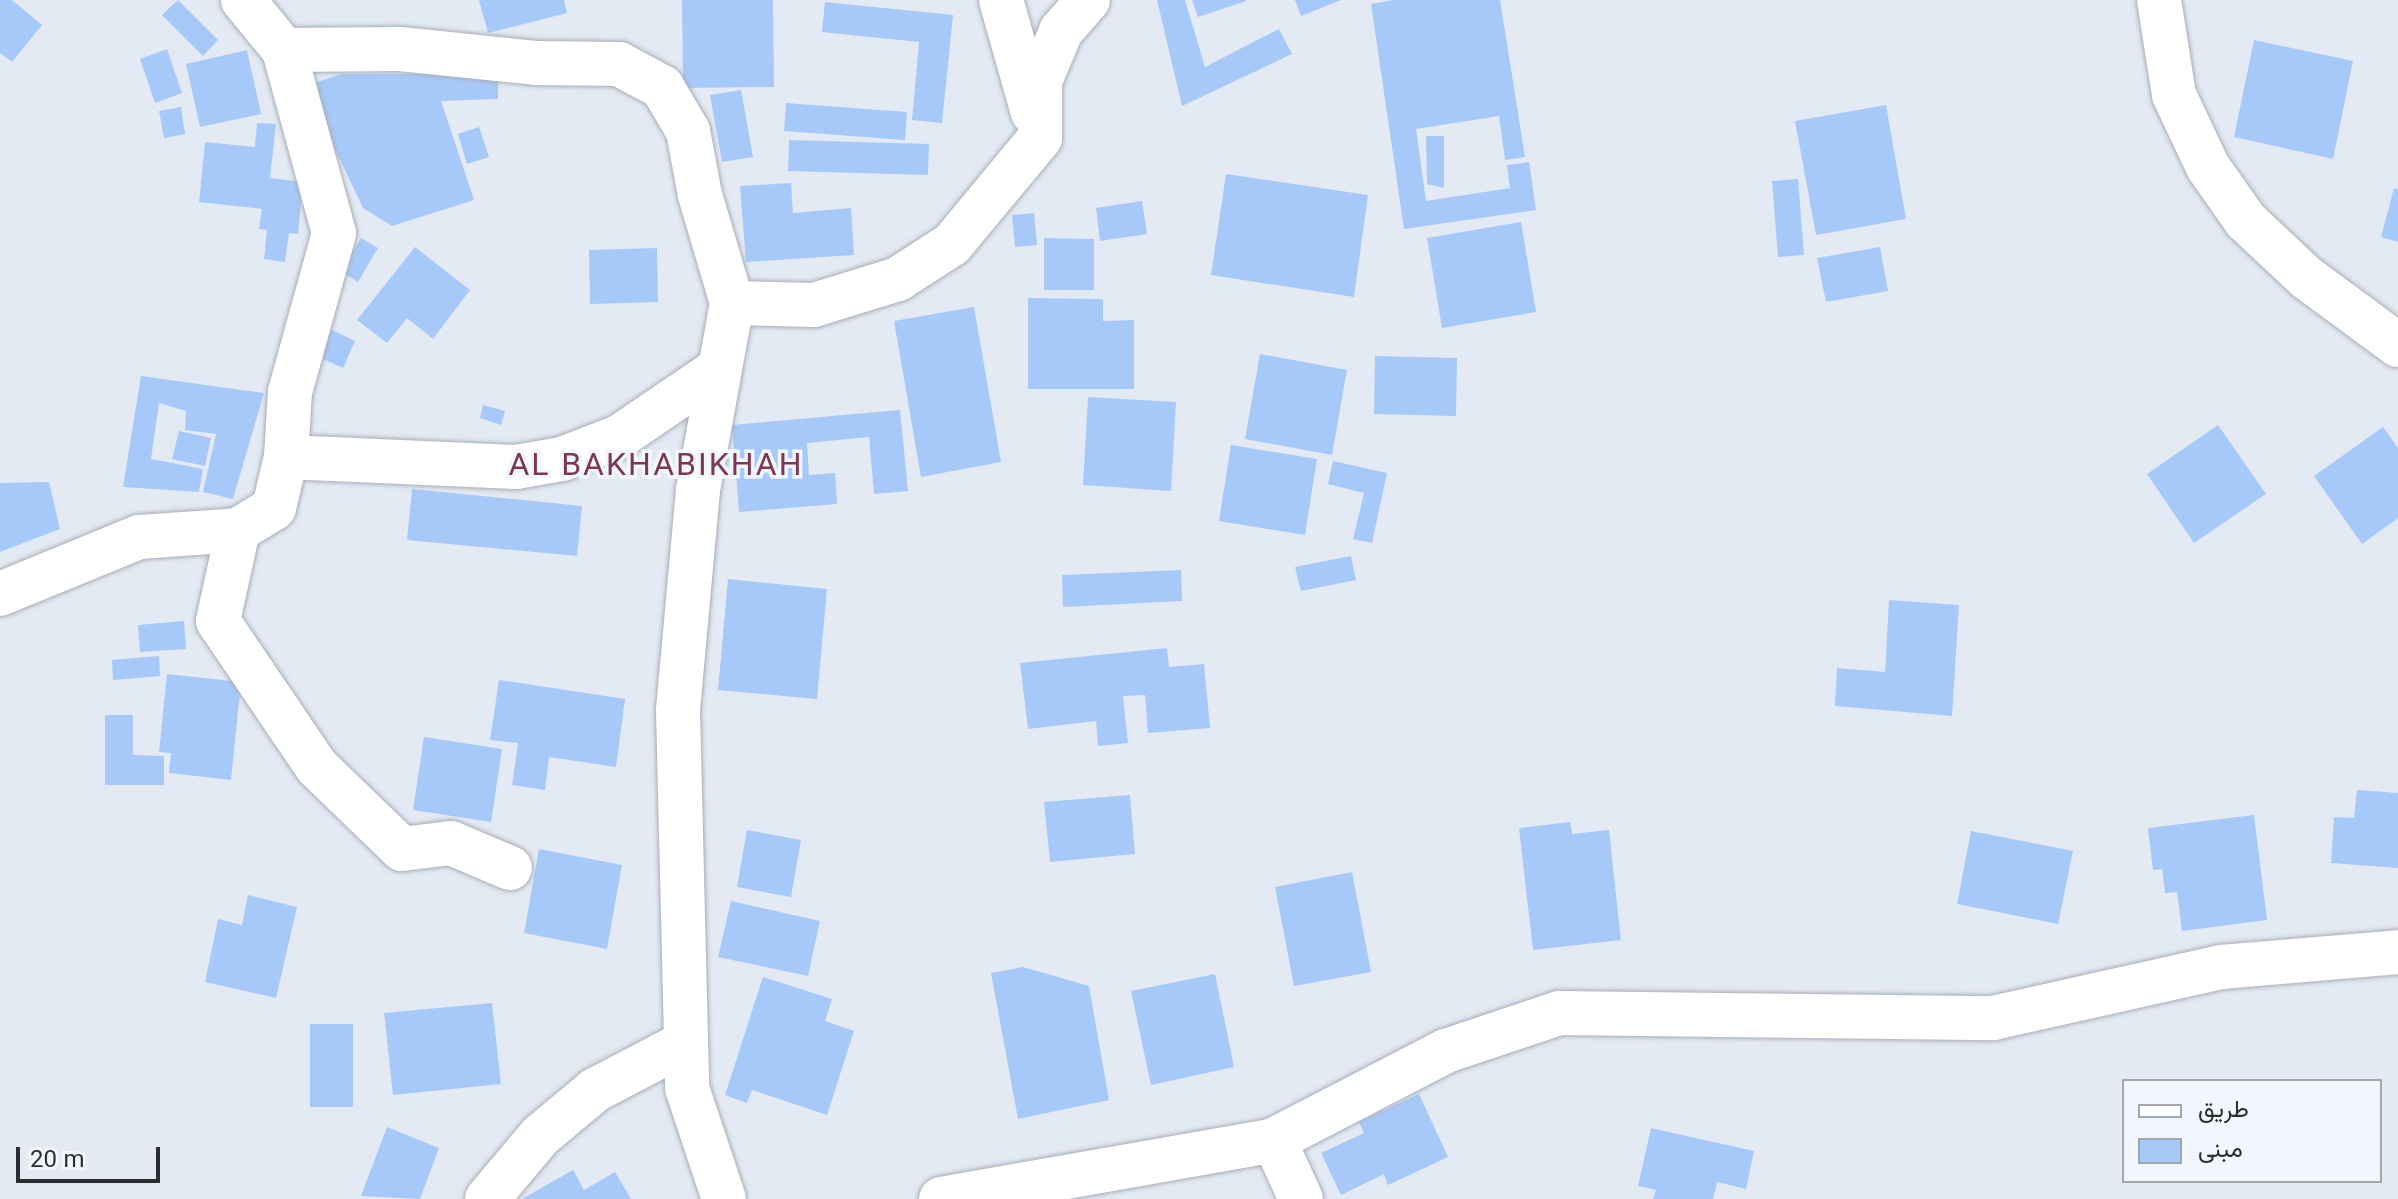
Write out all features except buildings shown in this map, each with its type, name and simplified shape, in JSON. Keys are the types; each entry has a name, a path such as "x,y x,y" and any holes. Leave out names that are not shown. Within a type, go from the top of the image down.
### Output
{"street":[{"path":"0,594 139,537 238,530 274,508 286,457 290,392 334,233 284,50 243,0"},
{"path":"1001,0 1040,138"},
{"path":"732,303 814,305 898,279 952,244 1040,138 1040,81 1061,31 1088,0"},
{"path":"2159,0 2174,95 2208,167 2266,240 2307,278 2398,345"},
{"path":"284,50 400,49 535,63 619,64 662,87 688,131 700,195 732,303 716,371 698,490 678,711 687,1088 724,1199"},
{"path":"286,457 516,467 562,459 619,437 716,371"},
{"path":"238,530 218,621 317,767 402,849 451,843 510,868"},
{"path":"941,1199 1274,1140 1446,1051 1559,1013 1993,1018 2221,967 2398,952"},
{"path":"487,1199 540,1136 595,1090 685,1043"},
{"path":"1274,1140 1301,1199"}],"district":[{"name":"AL BAKHABIKHAH","path":"656,467"}]}
